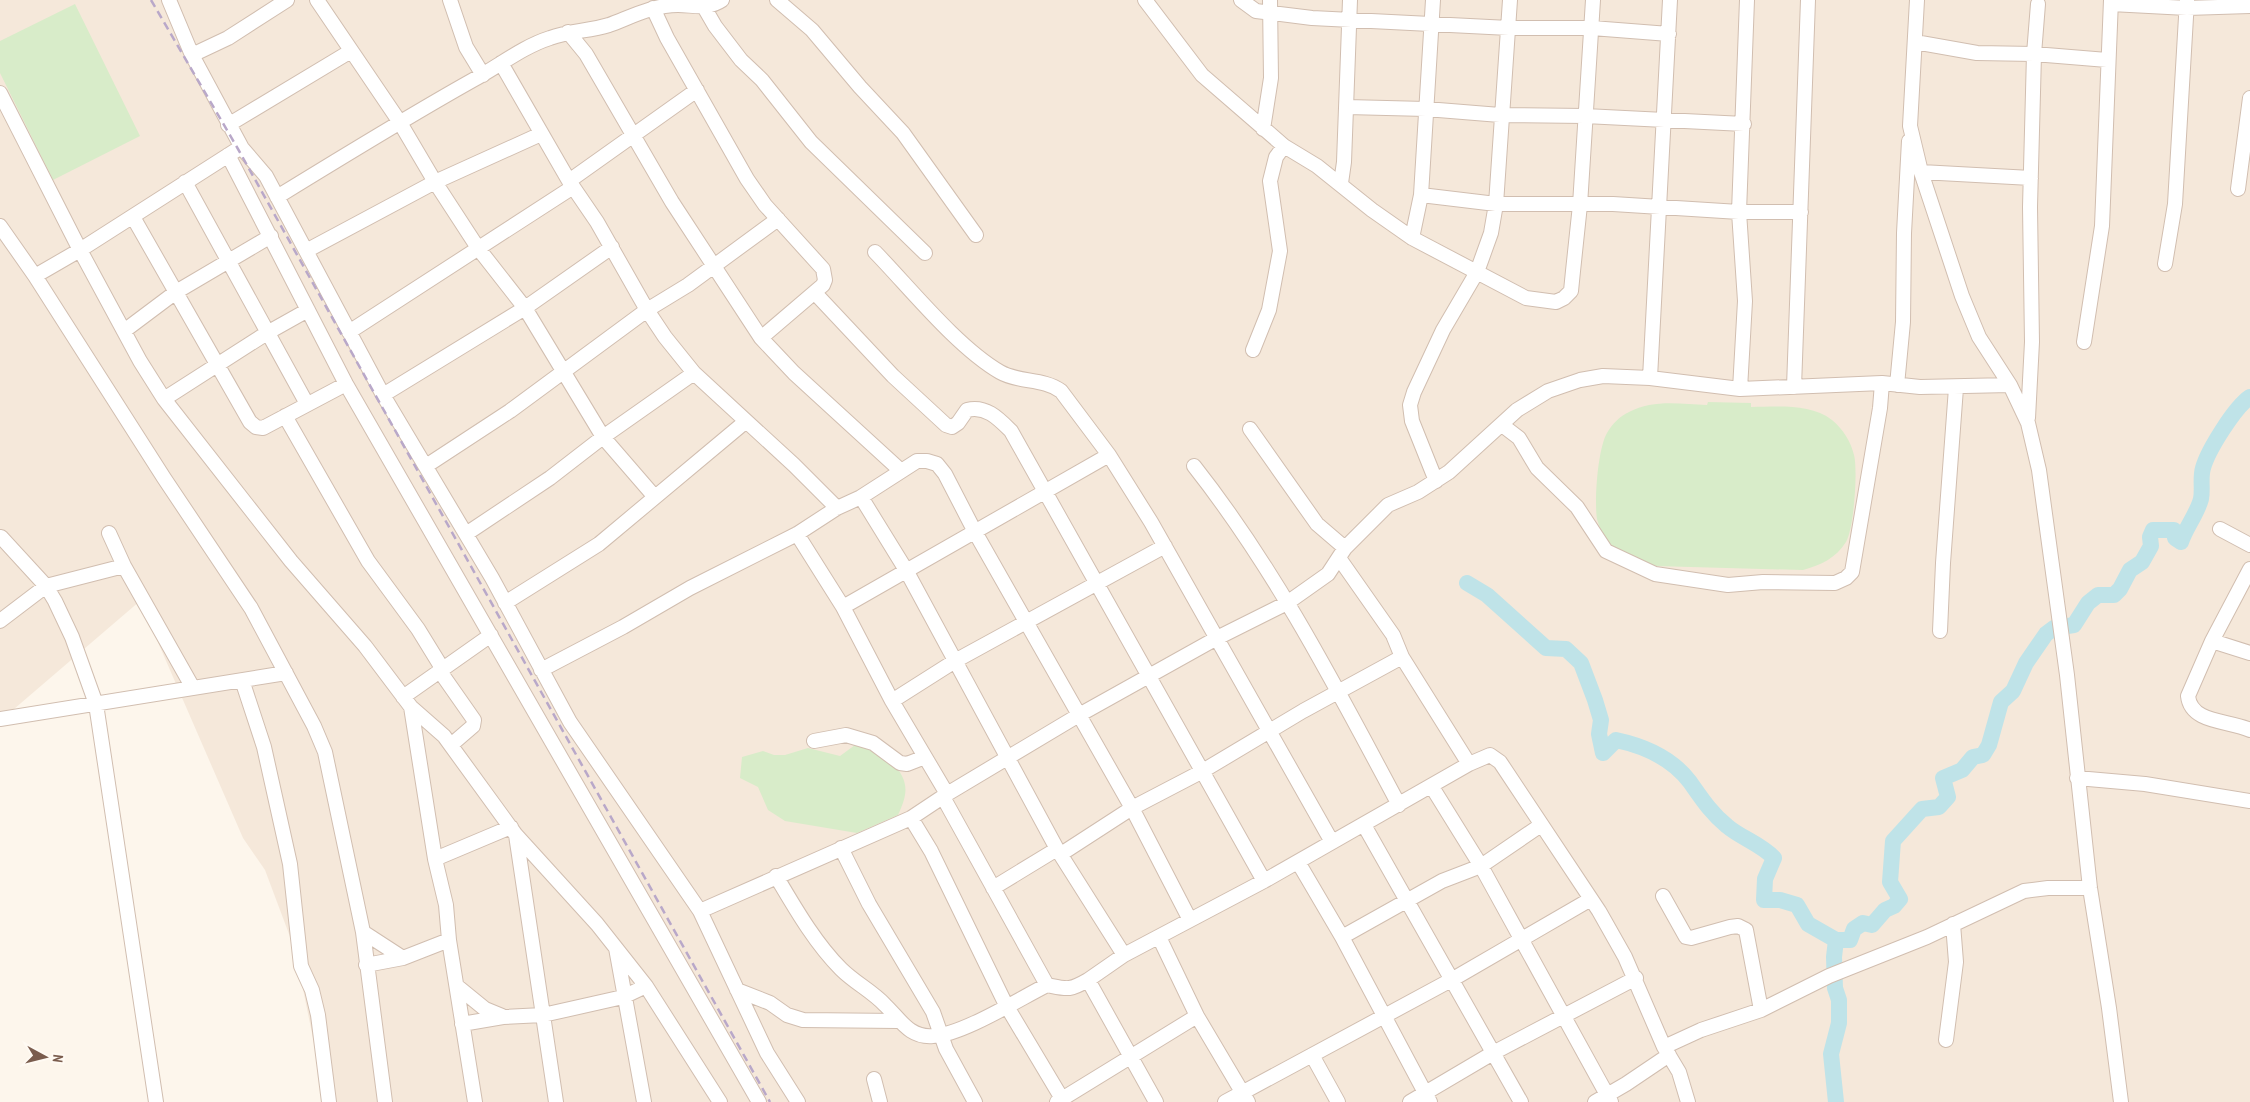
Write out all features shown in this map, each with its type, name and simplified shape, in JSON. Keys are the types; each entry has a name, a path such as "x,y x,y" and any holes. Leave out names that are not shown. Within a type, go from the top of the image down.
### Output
{"street":[{"path":"169,0 192,55 228,125 242,148 266,176 384,395 466,534 570,722 700,912 767,1053 798,1102"},
{"path":"192,55 228,38 286,0"},
{"path":"316,0 399,121 435,182 478,248 525,308 603,437 654,496"},
{"path":"450,0 466,47 483,74"},
{"path":"277,197 399,121 532,44 568,32 582,32 609,24 653,8 678,5 704,7 715,5 722,0"},
{"path":"777,0 812,30 903,133 976,235"},
{"path":"1145,0 1202,75 1284,146 1341,183 1372,210 1412,238 1526,298 1556,302 1564,298 1570,290 1580,205 1592,28 1592,0"},
{"path":"1241,0 1256,11 1269,6 1349,20 1509,28 1592,28 1670,34"},
{"path":"1341,183 1347,107 1350,0"},
{"path":"1412,238 1421,195 1433,0"},
{"path":"1436,481 1412,422 1410,405 1417,384 1443,330 1477,272 1491,233 1496,204 1500,115 1510,0"},
{"path":"1650,378 1670,34 1670,0"},
{"path":"1740,389 1745,301 1739,212 1744,124 1747,0"},
{"path":"1794,387 1808,0"},
{"path":"1897,385 1904,322 1904,233 1917,0"},
{"path":"2084,342 2102,226 2107,60 2111,2 2250,6"},
{"path":"2028,422 2032,342 2031,178 2034,54 2038,4"},
{"path":"2165,264 2175,204 2187,4"},
{"path":"1263,129 1271,78 1269,6"},
{"path":"704,7 714,26 741,60 762,80 811,142 925,253"},
{"path":"653,8 667,38 746,179 823,269 825,280 815,293 761,338"},
{"path":"568,32 586,54 632,135 712,266 761,338 794,373 900,470"},
{"path":"1915,42 1977,53 2034,54 2107,60"},
{"path":"228,125 351,51"},
{"path":"501,62 541,134 612,247 647,310 694,373 837,508"},
{"path":"349,332 478,248 571,184 632,135 697,90"},
{"path":"0,93 80,250 164,399 291,561 365,646 407,702 451,745 513,831 597,924 616,948 646,986 720,1102"},
{"path":"2238,189 2250,98"},
{"path":"1347,107 1744,124"},
{"path":"1910,126 1921,172 1951,268 1979,337 2010,385 2028,422 2039,470 2067,674 2076,778 2090,888 2109,1008 2117,1101"},
{"path":"306,251 435,182 541,134"},
{"path":"1253,350 1269,310 1272,283 1280,262 1270,182 1276,157 1284,146"},
{"path":"35,276 80,250 185,182 242,148"},
{"path":"228,155 346,384 759,1102"},
{"path":"1921,172 2031,178"},
{"path":"185,182 306,404"},
{"path":"1421,195 1496,204 1580,205 1739,212 1801,212"},
{"path":"133,216 216,365 250,422 256,427 263,428 346,384"},
{"path":"426,466 510,411 647,310 688,285 778,218"},
{"path":"0,226 35,276 164,478 241,592 286,673 325,752 363,932 385,1102"},
{"path":"124,331 176,292 271,236"},
{"path":"384,395 525,308 612,247"},
{"path":"875,252 956,336 984,362 1002,373 1051,384 1062,391 1109,455 1165,546 1332,842"},
{"path":"815,293 893,376 946,425 952,427 958,423 967,410 973,408 996,416 1011,431 1046,491 1148,678 1264,881"},
{"path":"164,399 267,332 308,310"},
{"path":"466,534 550,478 603,437 694,373"},
{"path":"700,912 776,876 911,818 1079,715 1217,638 1287,603 1328,574 1342,553 1388,505 1418,492 1450,472 1517,410 1548,391 1580,380 1603,376 1650,378 1740,389 1882,383 1956,388 2010,385"},
{"path":"1502,425 1519,438 1537,468 1576,507 1606,551 1626,561 1655,574 1728,585 1763,582 1835,584 1852,572 1880,408 1882,383"},
{"path":"1940,631 1956,388"},
{"path":"285,416 368,561 418,629 440,669 474,720 473,726 451,745"},
{"path":"505,603 599,544 654,496 745,422"},
{"path":"1250,429 1317,524 1342,553 1393,635 1402,656 1469,764"},
{"path":"843,607 1109,455"},
{"path":"541,670 623,627 690,588 798,534 837,508 862,497 916,461 927,461 937,464 953,487 975,532 1132,808 1190,920"},
{"path":"1194,466 1224,504 1287,603 1339,692 1398,805"},
{"path":"862,497 906,570 1059,852 1124,955"},
{"path":"2220,529 2250,545"},
{"path":"109,533 124,566 193,688"},
{"path":"798,534 843,607 892,701 925,757 993,888 1047,985 1062,990 1072,988 1088,980 1124,955 1264,881 1432,787 1469,764 1490,756 1496,757 1591,900 1636,978 1667,1051 1679,1072 1688,1102"},
{"path":"1,537 46,586 72,637 96,704 156,1102"},
{"path":"892,701 955,661 1026,620 1096,585 1165,546"},
{"path":"0,621 46,586 124,566"},
{"path":"2249,727 2207,718 2195,712 2189,704 2190,686 2250,569"},
{"path":"407,702 440,669 491,634"},
{"path":"2212,641 2250,653"},
{"path":"993,888 1059,852 1132,808 1201,772 1402,656"},
{"path":"0,719 286,673"},
{"path":"242,680 264,747 290,864 301,966 312,990 318,1016 329,1102"},
{"path":"407,702 435,859 446,905 449,940 475,1102"},
{"path":"814,741 846,735 873,743 900,763 907,764 925,757"},
{"path":"2076,778 2145,784 2250,801"},
{"path":"1432,787 1481,866 1610,1099"},
{"path":"911,818 931,851 1006,1005 1061,1101 1130,1056 1197,1016"},
{"path":"1364,825 1521,1102"},
{"path":"1342,937 1442,881 1481,866 1542,825"},
{"path":"435,859 513,831"},
{"path":"513,831 556,1102"},
{"path":"841,848 870,904 933,1012 954,1067 974,1102"},
{"path":"1298,862 1342,937 1428,1098"},
{"path":"776,876 816,939 839,967 856,983 886,1005 898,1020 915,1034 925,1036 942,1035 961,1029 1047,985"},
{"path":"1595,1102 1610,1099 1667,1051 1701,1030 1761,1010 1829,976 1953,924 2024,891 2048,888 2090,888"},
{"path":"1663,896 1686,936 1691,938 1738,926 1746,930 1761,1010"},
{"path":"1225,1102 1245,1097 1312,1055 1453,979 1591,900"},
{"path":"1946,1040 1956,962 1953,924"},
{"path":"363,932 403,958"},
{"path":"1159,937 1197,1016 1245,1097"},
{"path":"366,965 403,958 449,940"},
{"path":"616,948 623,997 641,1078 644,1102"},
{"path":"1410,1102 1428,1098 1493,1053 1636,978"},
{"path":"1088,980 1156,1102"},
{"path":"462,1024 503,1017 543,1015 623,997 646,986"},
{"path":"458,987 485,1009 503,1017"},
{"path":"738,990 770,1003 787,1015 803,1020 898,1020"},
{"path":"1312,1055 1338,1102"},
{"path":"874,1079 880,1102"}],"shaded area":[{"path":"0,0 2250,0 2250,1102 326,1102 295,950 265,870 243,838 140,601 0,721"}],"green space":[{"path":"75,4 140,136 53,180 0,73 0,41"},
{"path":"1708,402 1751,403 1751,407 1804,408 1823,415 1840,427 1853,450 1855,485 1849,535 1842,548 1833,557 1803,570 1655,566 1629,559 1612,548 1601,531 1597,519 1596,500 1601,450 1609,430 1622,416 1648,405 1667,403 1707,405"},
{"path":"855,745 873,751 879,757 886,756 899,770 905,783 905,797 898,815 857,833 785,821 768,810 758,787 740,778 742,757 763,751 774,755 785,755 808,748 840,756"}],"waterway":[{"path":"1836,940 1850,940 1854,929 1863,923 1872,925 1885,910 1894,906 1900,899 1890,882 1893,841 1922,809 1939,807 1948,797 1943,778 1962,770 1973,757 1983,755 1989,745 2001,702 2013,691 2026,663 2046,634 2054,628 2074,625 2088,603 2098,595 2114,595 2120,589 2130,570 2142,562 2151,546 2150,537 2153,530 2174,530 2175,538 2181,542 2201,499 2202,472 2210,451 2230,419 2250,397"},
{"path":"1467,583 1487,595 1546,648 1566,649 1581,663 1601,720 1599,734 1603,753 1616,740 1657,754 1675,766 1721,821 1774,858 1765,879 1764,900 1780,900 1797,905 1808,924 1836,940 1834,957 1835,988 1839,1000 1839,1023 1831,1054 1836,1102"}],"railway":[{"path":"151,0 238,149 770,1102"}]}
